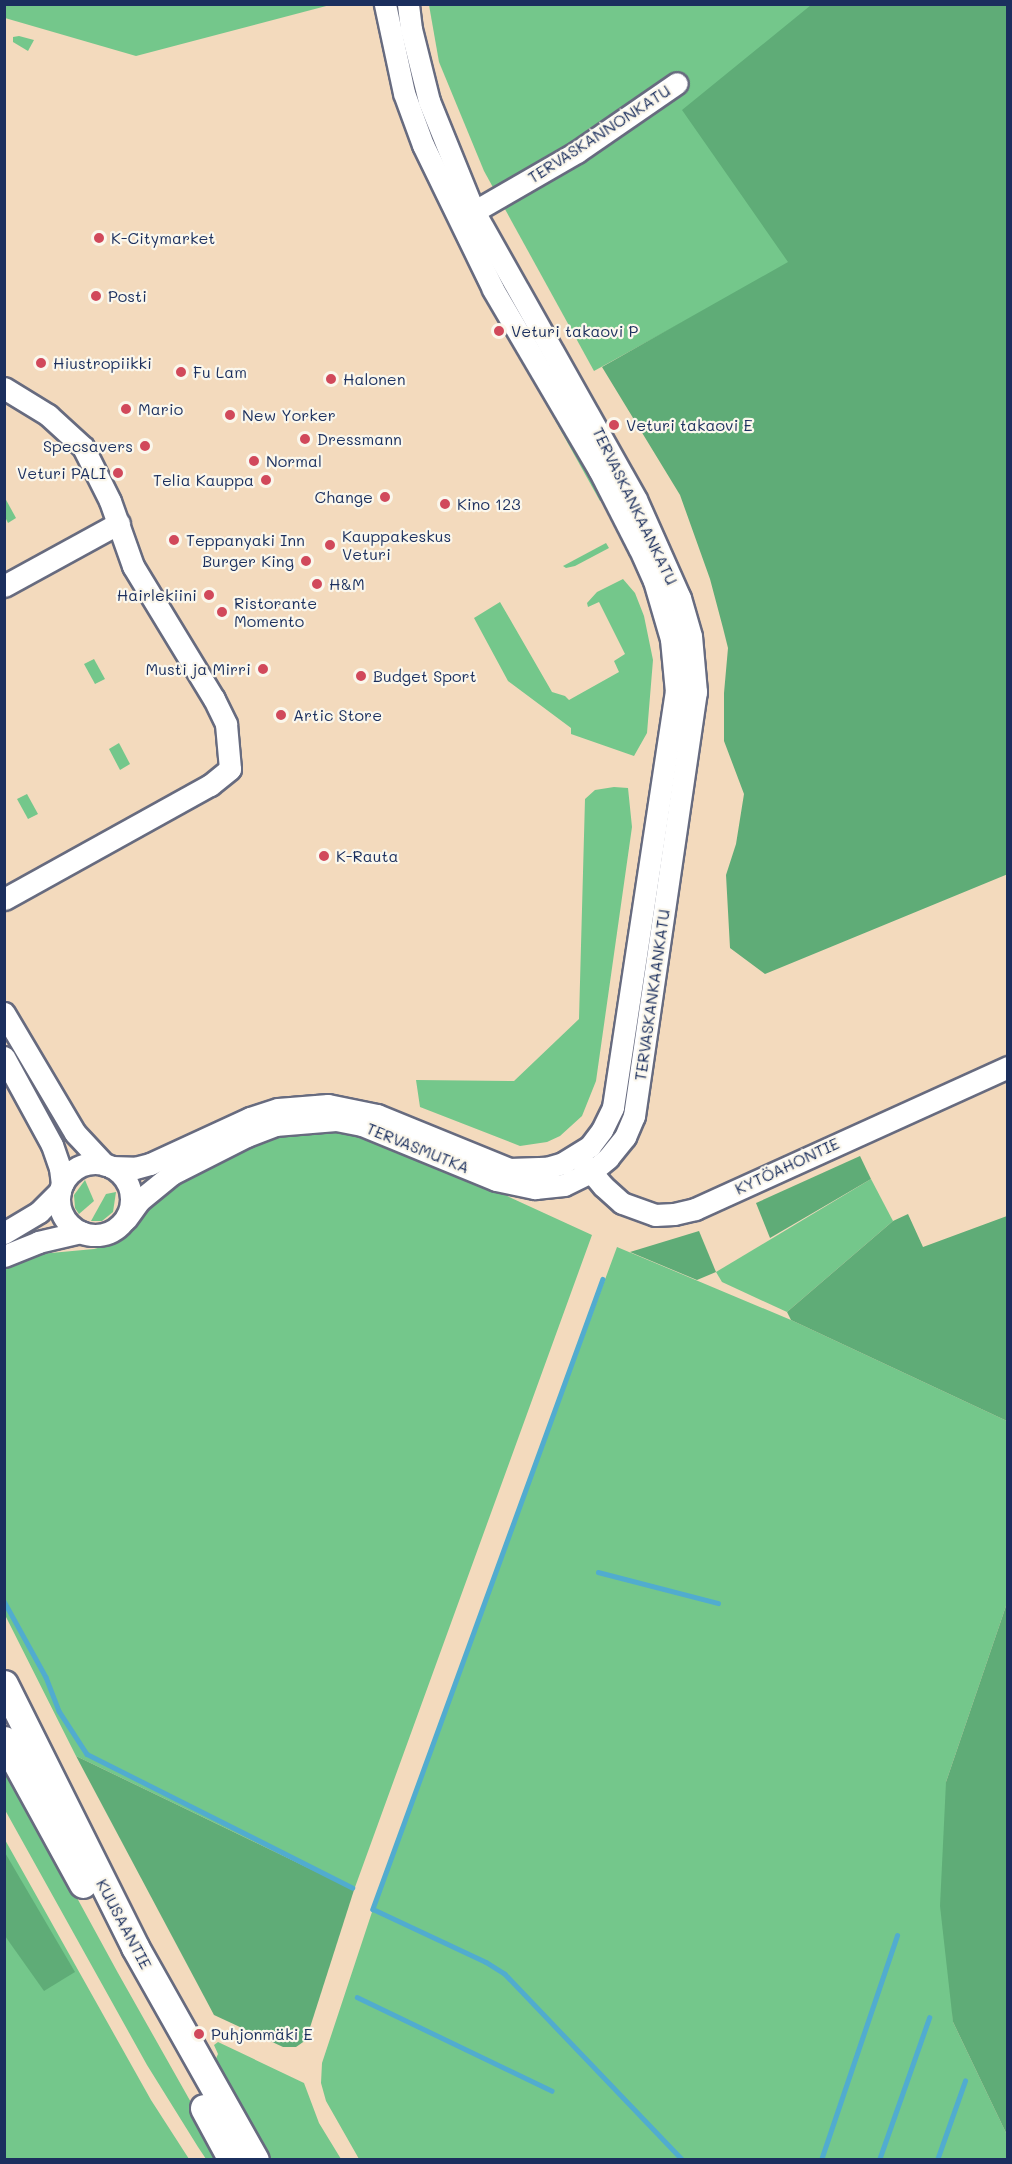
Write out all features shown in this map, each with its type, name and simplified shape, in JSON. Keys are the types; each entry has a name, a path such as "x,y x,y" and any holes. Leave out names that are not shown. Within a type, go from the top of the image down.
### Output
{"main road":[{"name":"KUUSAANTIE","path":"4,1684 135,1947 255,2160"},
{"name":"KUUSAANTIE","path":"4,1740 232,2160"}],"street":[{"name":"TERVASKANKAANKATU","path":"385,4 396,63 412,119 466,216 636,499 680,598 695,659 696,692 634,1116 625,1137 608,1158 591,1172"},
{"name":"TERVASKANKAANKATU","path":"408,4 411,29 429,100 466,216 493,289 599,470 639,548 664,613 674,661 676,692 613,1107 602,1130 590,1146 578,1155"},
{"name":"TERVASKANNONKATU","path":"466,216 577,153 677,83"},
{"path":"4,388 48,415 82,447 118,523 133,566 214,699 226,724 230,769 210,785 4,899"},
{"path":"4,586 118,523"},
{"path":"4,1013 75,1133 108,1166 125,1179 131,1199 126,1219 110,1232 100,1235 81,1232 70,1226 63,1216 59,1204 60,1168 52,1145 4,1056"},
{"name":"KYTÖAHONTIE","path":"578,1155 612,1195 637,1210 656,1215 695,1209 1008,1067"},
{"name":"TERVASMUTKA","path":"108,1166 135,1168 150,1164 250,1118 303,1105 336,1106 377,1114 509,1169 546,1168 578,1155"},
{"name":"TERVASMUTKA","path":"126,1219 157,1185 203,1157 276,1125 306,1120 336,1120 362,1125 496,1180 521,1187 549,1188 564,1185 591,1172"},
{"path":"4,1233 39,1212 76,1169 87,1165 108,1166"},
{"path":"4,1256 38,1242 81,1232"}],"green space":[{"path":"4,5 330,5 136,56 5,18"},
{"path":"429,5 814,5 792,262 594,371 484,171 439,62"},
{"path":"811,5 1007,5 1008,874 765,974 730,948 726,875 736,844 744,794 724,741 724,693 728,648 710,579 680,495 602,367 788,262 682,110"},
{"path":"19,36 34,40 28,51 13,42 13,37"},
{"path":"550,401 604,499 600,501 546,404"},
{"path":"5,498 16,518 8,523 5,517"},
{"path":"606,543 609,548 575,566 566,568 563,566"},
{"path":"623,579 635,593 644,616 653,660 647,733 634,756 571,734 571,728 508,681 474,618 500,602 552,692 565,696 569,700 619,672 614,661 625,654 599,602 588,607 587,603 597,592"},
{"path":"94,659 105,679 95,684 84,664"},
{"path":"119,743 130,764 120,770 109,749"},
{"path":"614,787 628,788 632,827 596,1081 582,1116 560,1136 547,1142 520,1146 420,1107 416,1080 514,1081 579,1019 585,799 595,790"},
{"path":"27,794 38,814 28,819 17,799"},
{"path":"341,1129 383,1139 592,1235 354,1890 76,1756 5,1615 5,1268 40,1254 94,1249 120,1242 129,1235 147,1207 162,1192 221,1155 288,1131"},
{"path":"860,1156 871,1179 770,1238 756,1203"},
{"path":"871,1179 893,1221 787,1312 722,1282 716,1272"},
{"path":"85,1180 94,1201 79,1214 75,1208 74,1195"},
{"path":"116,1192 113,1212 102,1221 91,1221 106,1194"},
{"path":"908,1214 923,1247 1007,1216 1007,1421 791,1320 787,1312 893,1221"},
{"path":"699,1231 716,1272 697,1280 630,1252"},
{"path":"617,1247 791,1320 1007,1421 1007,1603 946,1782 953,2022 1007,2135 1007,2159 359,2159 326,2101 321,2083 322,2063 373,1909"},
{"path":"1007,1603 1008,2135 953,2022 940,1906 946,1782"},
{"path":"76,1756 354,1890 306,2040 296,2047 283,2047 214,2015"},
{"path":"4,1764 223,2159 206,2159 198,2147 147,2065 5,1810"},
{"path":"4,1838 151,2100 189,2159 5,2159"},
{"path":"4,1851 75,1972 44,1991 5,1936"},
{"path":"218,2042 304,2083 319,2123 341,2159 268,2159 214,2063 218,2054 214,2045"}],"waterway":[{"path":"603,1279 373,1909 486,1962 505,1974 683,2160"},
{"path":"598,1572 718,1603"},
{"path":"4,1601 46,1677 59,1711 87,1754 352,1887"},
{"path":"821,2160 897,1936"},
{"path":"357,1997 552,2091"},
{"path":"879,2160 929,2018"},
{"path":"937,2160 965,2081"}],"place":[{"name":"K-Citymarket","path":"99,238"},
{"name":"Posti","path":"96,296"},
{"name":"Veturi takaovi P","path":"499,331"},
{"name":"Hiustropiikki","path":"41,363"},
{"name":"Fu Lam","path":"181,372"},
{"name":"Halonen","path":"331,379"},
{"name":"Mario","path":"126,409"},
{"name":"New Yorker","path":"230,415"},
{"name":"Veturi takaovi E","path":"614,425"},
{"name":"Dressmann","path":"305,439"},
{"name":"Specsavers","path":"145,446"},
{"name":"Normal","path":"254,461"},
{"name":"Veturi PALI","path":"118,473"},
{"name":"Telia Kauppa","path":"266,480"},
{"name":"Change","path":"385,497"},
{"name":"Kino 123","path":"445,504"},
{"name":"Teppanyaki Inn","path":"174,540"},
{"name":"Kauppakeskus Veturi","path":"330,545"},
{"name":"Burger King","path":"306,561"},
{"name":"H&M","path":"317,584"},
{"name":"Hairlekiini","path":"209,595"},
{"name":"Ristorante Momento","path":"222,612"},
{"name":"Musti ja Mirri","path":"263,669"},
{"name":"Budget Sport","path":"361,676"},
{"name":"Artic Store","path":"281,715"},
{"name":"K-Rauta","path":"324,856"},
{"name":"Puhjonmäki E","path":"199,2034"}]}
